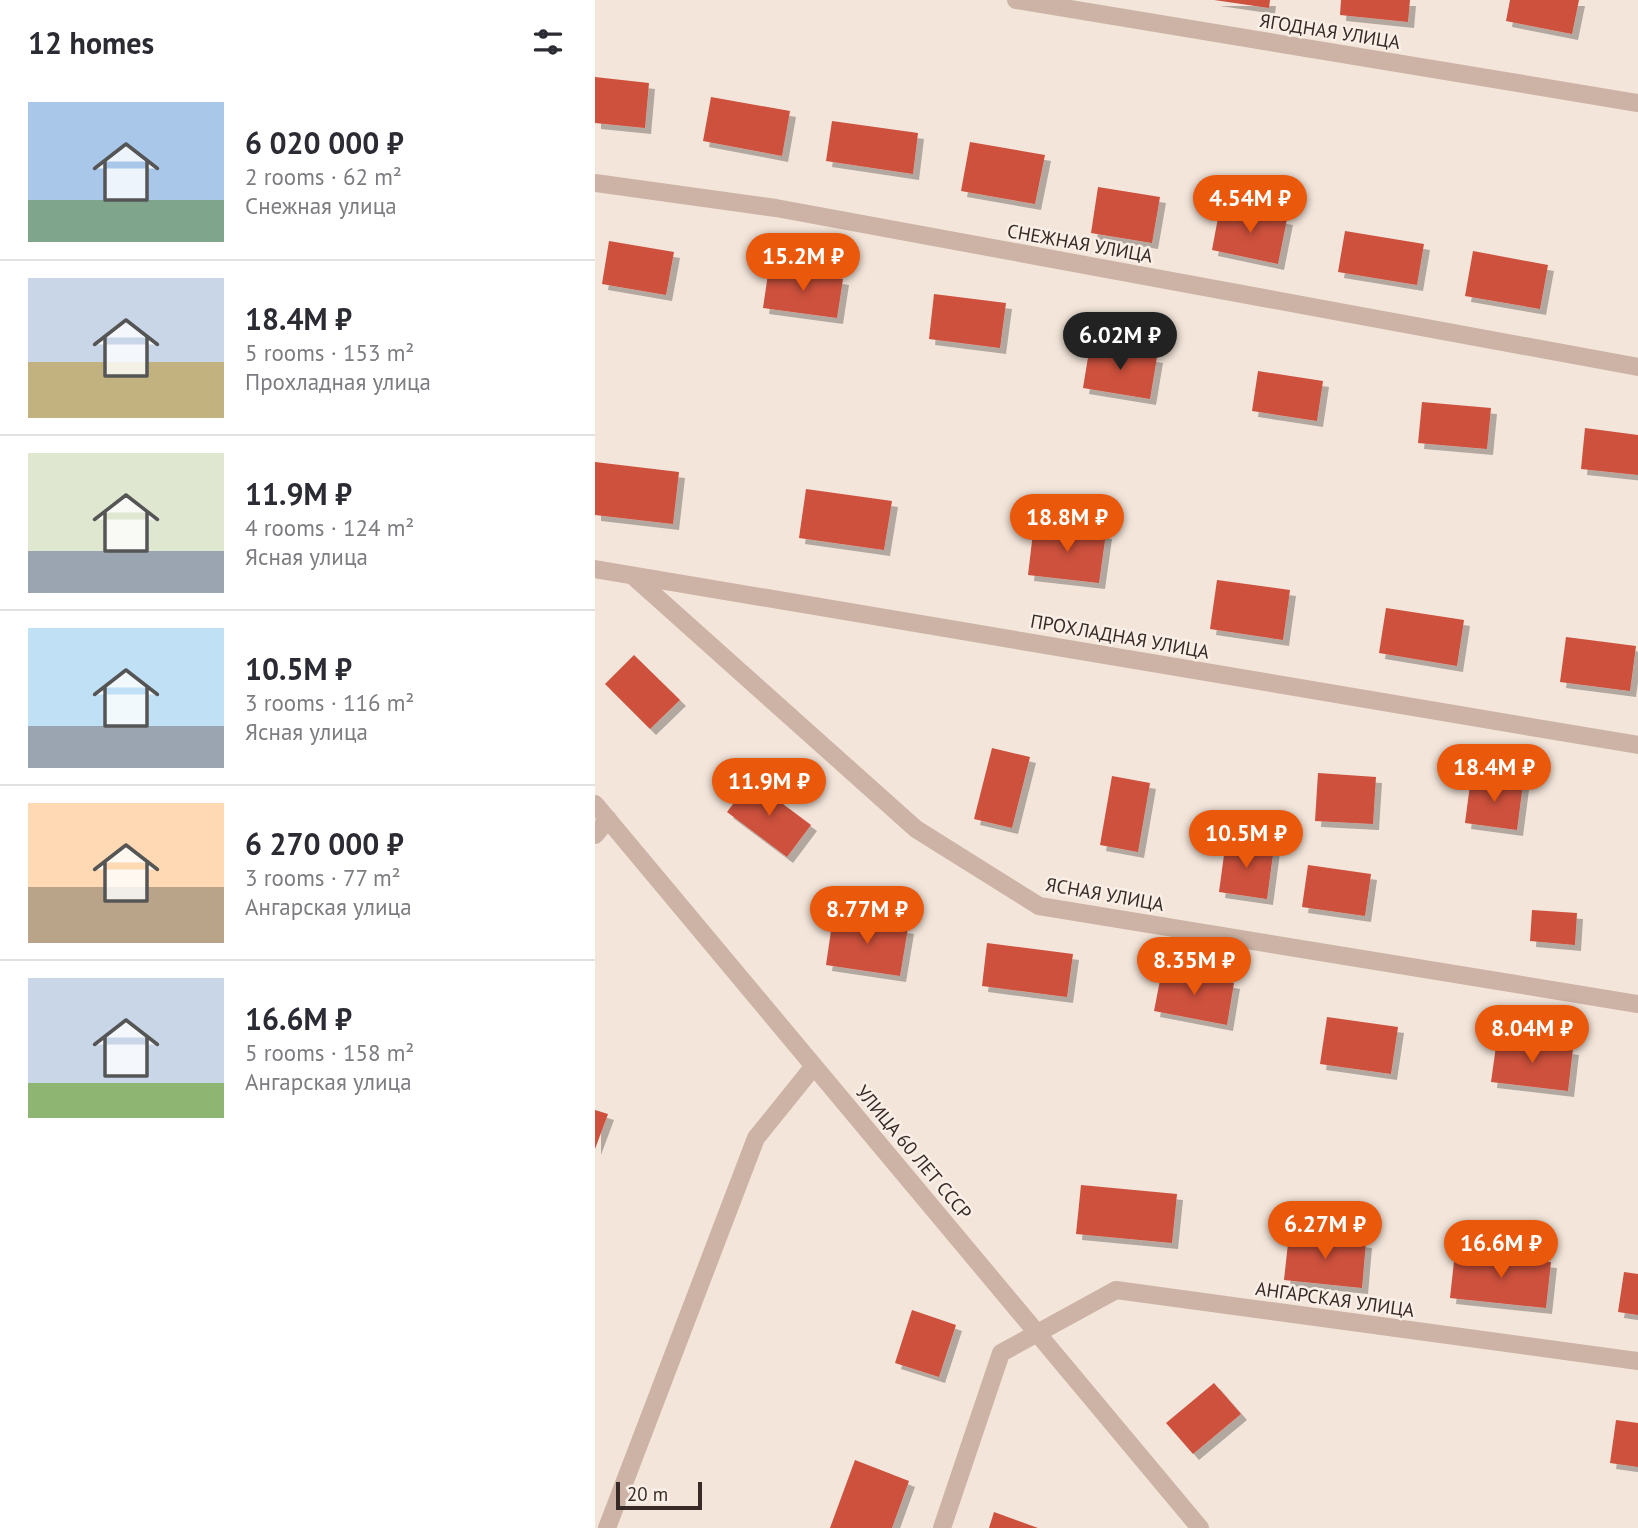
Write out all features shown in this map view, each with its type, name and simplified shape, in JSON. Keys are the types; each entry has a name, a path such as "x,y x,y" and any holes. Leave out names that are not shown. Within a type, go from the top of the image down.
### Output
{"street":[{"name":"ЯГОДНАЯ УЛИЦА","path":"1016,0 1638,103"},
{"name":"СНЕЖНАЯ УЛИЦА","path":"595,183 776,208 1638,367"},
{"name":"ПРОХЛАДНАЯ УЛИЦА","path":"595,569 1638,745"},
{"name":"ЯСНАЯ УЛИЦА","path":"633,576 916,829 1039,906 1638,1004"},
{"name":"УЛИЦА 60 ЛЕТ СССР","path":"595,804 1200,1528"},
{"path":"595,835 608,819"},
{"path":"607,1528 756,1138 814,1066"},
{"name":"АНГАРСКАЯ УЛИЦА","path":"942,1528 1001,1353 1116,1290 1638,1361"}],"building":[{"path":"1214,0 1270,0 1269,8"},
{"path":"1341,0 1410,0 1408,22 1340,15"},
{"path":"1510,0 1579,0 1572,34 1506,21"},
{"path":"595,77 649,83 645,128 595,123"},
{"path":"711,97 790,111 782,156 703,141"},
{"path":"832,121 918,133 913,174 826,161"},
{"path":"970,142 1045,155 1035,204 961,191"},
{"path":"1098,187 1160,197 1152,243 1091,233"},
{"path":"1220,207 1287,219 1278,264 1212,250"},
{"path":"1345,231 1424,244 1417,285 1338,272"},
{"path":"609,241 674,252 666,295 602,284"},
{"path":"1473,251 1548,265 1540,309 1465,296"},
{"path":"769,267 843,279 837,318 763,308"},
{"path":"934,294 1006,303 1000,348 929,339"},
{"path":"1090,345 1157,357 1150,399 1083,388"},
{"path":"1258,371 1323,381 1317,421 1252,411"},
{"path":"1422,402 1491,408 1487,449 1418,443"},
{"path":"1585,428 1638,435 1638,475 1581,469"},
{"path":"595,462 679,472 673,524 595,515"},
{"path":"806,489 892,501 884,550 799,538"},
{"path":"1034,524 1106,533 1099,583 1028,575"},
{"path":"1217,580 1290,590 1283,640 1210,629"},
{"path":"1386,608 1464,620 1457,666 1379,653"},
{"path":"1566,637 1636,646 1630,691 1560,682"},
{"path":"634,655 680,700 650,729 605,684"},
{"path":"992,748 1030,757 1012,828 974,819"},
{"path":"1318,773 1376,777 1373,824 1315,821"},
{"path":"1112,776 1150,783 1138,852 1100,845"},
{"path":"1471,777 1523,784 1517,830 1465,823"},
{"path":"751,780 811,825 787,857 727,812"},
{"path":"1226,840 1274,847 1267,899 1219,892"},
{"path":"1308,865 1371,874 1365,916 1302,907"},
{"path":"1532,910 1577,913 1575,945 1530,941"},
{"path":"833,917 908,928 900,976 826,965"},
{"path":"987,943 1073,954 1067,997 982,986"},
{"path":"1162,970 1234,983 1227,1025 1154,1011"},
{"path":"1327,1017 1398,1027 1391,1074 1320,1064"},
{"path":"1497,1039 1573,1049 1568,1091 1491,1082"},
{"path":"595,1110 608,1114 595,1149"},
{"path":"1081,1185 1177,1194 1172,1243 1076,1234"},
{"path":"1289,1234 1366,1242 1362,1288 1284,1280"},
{"path":"1455,1252 1551,1262 1546,1308 1450,1298"},
{"path":"1624,1272 1638,1274 1638,1315 1618,1312"},
{"path":"912,1310 956,1325 939,1377 895,1363"},
{"path":"1214,1383 1241,1414 1193,1454 1166,1423"},
{"path":"1616,1420 1638,1423 1638,1467 1610,1463"},
{"path":"855,1460 909,1481 892,1528 830,1528"},
{"path":"994,1512 1038,1528 989,1528"}]}
